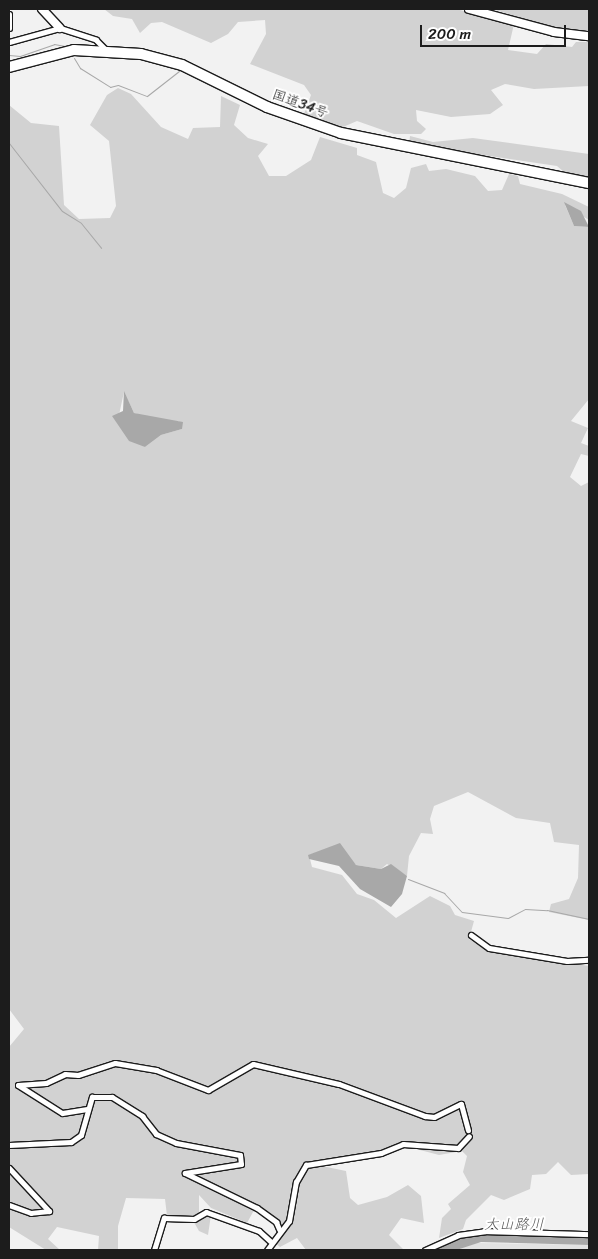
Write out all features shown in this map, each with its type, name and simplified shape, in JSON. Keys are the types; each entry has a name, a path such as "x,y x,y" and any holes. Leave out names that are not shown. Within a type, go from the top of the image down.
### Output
{"highway":[{"name":"国道34号","path":"9,67 62,52 105,49 182,65 267,107 341,133 589,183"}],"street":[{"path":"42,9 60,28 96,40 105,49"},
{"path":"469,9 554,32 589,36"},
{"path":"9,14 9,28"},
{"path":"9,42 60,28"},
{"path":"471,935 489,948 567,961 589,960"},
{"path":"86,1109 62,1113 18,1086 46,1083 65,1074 78,1075 115,1063 156,1070 208,1090 253,1064 339,1084 425,1116 434,1117 461,1104 468,1130"},
{"path":"9,1145 71,1142 81,1135 86,1109 95,1095 112,1097 142,1116 156,1134 176,1143 240,1155 241,1164 186,1173 256,1208 276,1222 278,1229"},
{"path":"267,1250 270,1241 278,1229 289,1221 300,1172 313,1161 369,1155 403,1144 458,1148 468,1136"},
{"path":"9,1168 49,1211 31,1213 9,1205"},
{"path":"154,1250 164,1218 194,1219 206,1212 259,1231 270,1241"},
{"path":"425,1250 458,1235 485,1231 589,1234"}],"shaded area":[{"path":"104,9 456,9 514,24 508,50 537,54 546,44 572,47 576,42 589,42 589,86 534,89 505,84 491,90 503,105 490,114 451,117 416,110 417,121 426,129 421,134 394,134 357,121 343,127 304,114 311,95 304,85 250,64 266,34 265,20 238,22 228,34 211,43 162,22 151,23 140,33 132,19 113,16"},
{"path":"492,9 589,9 589,31 554,28"},
{"path":"118,88 131,94 161,127 188,139 193,128 220,127 221,96 240,105 234,125 248,138 268,144 258,156 269,176 286,176 311,160 320,137 357,148 357,155 376,162 383,193 394,198 406,188 411,168 426,164 429,171 446,169 475,176 488,191 502,190 509,174 518,176 520,184 562,194 589,207 589,220 565,205 574,226 589,227 589,399 571,421 588,428 581,443 589,446 589,456 581,454 570,477 581,486 589,482 589,920 549,912 551,904 569,899 578,878 579,845 554,842 550,823 516,818 468,792 434,806 430,819 433,834 421,833 409,856 407,876 387,864 381,869 356,865 336,846 309,855 312,867 342,875 357,894 374,900 396,918 430,896 450,906 455,915 474,921 469,939 484,949 589,966 589,1174 571,1175 558,1162 546,1174 532,1175 530,1189 504,1200 491,1195 466,1220 463,1229 439,1238 442,1218 451,1209 448,1204 470,1185 463,1172 467,1156 462,1151 439,1155 401,1145 317,1165 346,1171 350,1198 358,1205 387,1197 408,1185 421,1196 424,1223 401,1218 389,1235 404,1250 306,1250 297,1238 280,1247 275,1243 282,1229 279,1219 259,1210 253,1212 247,1223 211,1208 199,1195 199,1212 211,1215 208,1235 199,1231 191,1217 167,1216 165,1199 126,1198 118,1226 118,1250 98,1250 99,1236 57,1227 48,1239 60,1250 46,1250 9,1227 9,1047 24,1029 9,1009 9,105 31,123 59,126 64,205 79,219 110,218 116,206 109,141 90,125 107,95","holes":["124,392 134,413 168,423 179,421 182,429 161,435 145,447 119,415"]},
{"path":"410,136 433,142 473,138 589,154 589,178 564,172 557,166 409,144"},
{"path":"564,202 581,211 589,227 574,226"},
{"path":"124,391 134,413 183,422 182,429 161,435 145,447 129,441 112,416 123,411"},
{"path":"340,843 356,865 381,869 391,864 407,876 402,894 391,907 360,889 339,866 309,859 308,855"},
{"path":"477,1243 589,1245 589,1250 455,1250"}],"waterway":[{"path":"9,55 20,56 54,44 69,47"},
{"path":"74,58 80,68 110,87 118,85 147,96 179,71"},
{"path":"9,143 62,211 81,223 101,248"},
{"path":"408,879 444,893 462,912 508,918 525,909 547,910 589,919"},
{"name":"大山路川","path":"440,1250 480,1237 589,1240"}]}
